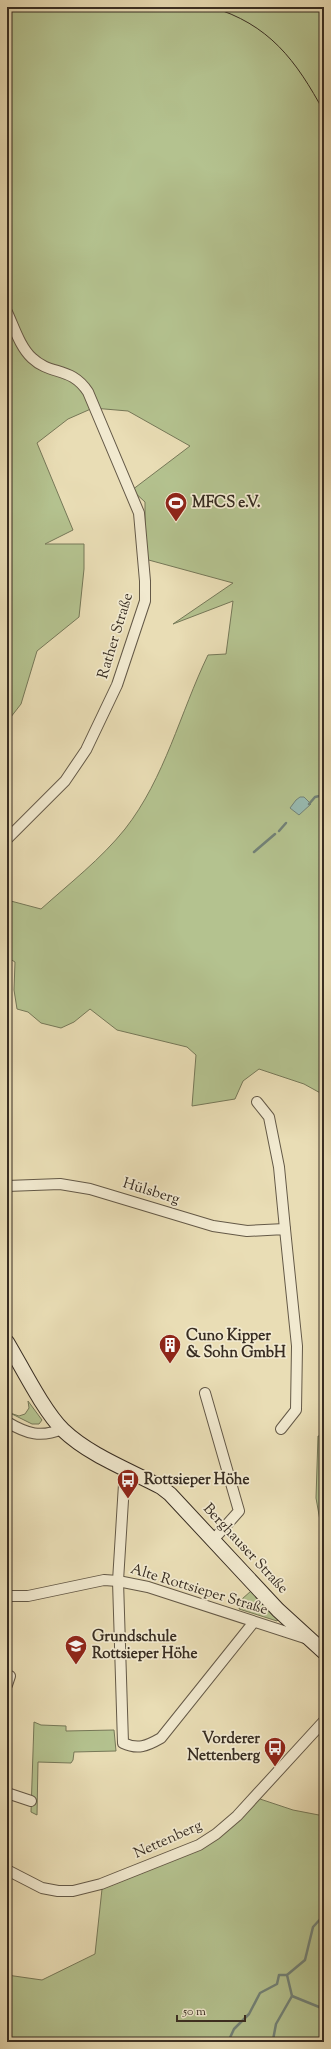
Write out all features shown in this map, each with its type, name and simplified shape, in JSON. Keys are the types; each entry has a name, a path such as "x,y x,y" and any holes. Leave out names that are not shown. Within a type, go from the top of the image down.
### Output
{"street":[{"name":"Rather Straße","path":"7,312 25,350 32,359 44,366 70,374 81,381 88,392 139,513 145,581 144,601 117,685 86,750 65,781 7,839"},
{"path":"257,1102 269,1118 279,1167 297,1346 296,1410 281,1429"},
{"name":"Hülsberg","path":"7,1186 60,1184 90,1189 213,1226 247,1231 285,1229"},
{"name":"Berghauser Straße","path":"7,1342 51,1415 62,1429 85,1447 170,1494 214,1539 278,1610 324,1652"},
{"path":"205,1393 239,1511 214,1539"},
{"path":"7,1422 35,1434 50,1434 62,1429"},
{"path":"125,1468 121,1499 118,1581 123,1743 131,1747 139,1748 161,1738 253,1623"},
{"name":"Alte Rottsieper Straße","path":"7,1596 28,1596 104,1580 118,1581 148,1587 253,1623 310,1640"},
{"name":"Nettenberg","path":"7,1870 42,1888 58,1891 73,1891 101,1884 199,1845 216,1834 236,1816 324,1721"},
{"path":"7,1792 31,1801"}],"green space":[{"path":"7,7 324,7 324,1095 304,1084 259,1069 243,1081 235,1099 192,1106 196,1055 187,1047 117,1030 90,1009 74,1022 61,1028 41,1023 28,1012 17,1009 14,990 15,962 7,957 7,900 41,909 96,861 125,829 151,788 171,745 208,655 226,654 233,601 173,624 233,583 145,559 145,502 132,490 190,446 128,411 93,408 68,419 37,443 73,530 45,544 84,544 84,569 79,617 37,651 21,704 7,722"},
{"path":"28,1401 42,1420 39,1424 32,1424 10,1413 19,1416 25,1414 29,1408"},
{"path":"318,1436 324,1436 324,1543 316,1498"},
{"path":"251,1591 278,1620 277,1621 239,1609 242,1599"},
{"path":"34,1722 41,1725 66,1726 66,1731 114,1730 116,1751 74,1752 71,1763 38,1762 37,1815 31,1812"},
{"path":"260,1799 293,1810 324,1816 324,2042 7,2042 7,1975 42,1980 95,1954 102,1889 198,1850"}],"water":[{"path":"300,797 304,797 311,804 299,815 290,808"}],"waterway":[{"path":"309,804 315,797 324,795"},
{"path":"279,831 286,823"},
{"path":"254,852 275,834"},
{"path":"269,2042 273,2040 276,2024 292,1996 287,1975 305,1960 313,1927 324,1915"},
{"path":"228,2042 234,2029 249,2014 260,1993 277,1984 279,1975 287,1975"},
{"path":"292,1996 324,2009"}],"tram line":[{"path":"211,7 231,14 249,23 279,46 303,76 324,112"}],"place":[{"name":"MFCS e.V.","path":"176,522"},
{"name":"Cuno Kipper & Sohn GmbH","path":"170,1364"},
{"name":"Rottsieper Höhe","path":"128,1500"},
{"name":"Grundschule Rottsieper Höhe","path":"76,1666"},
{"name":"Vorderer Nettenberg","path":"275,1768"}]}
